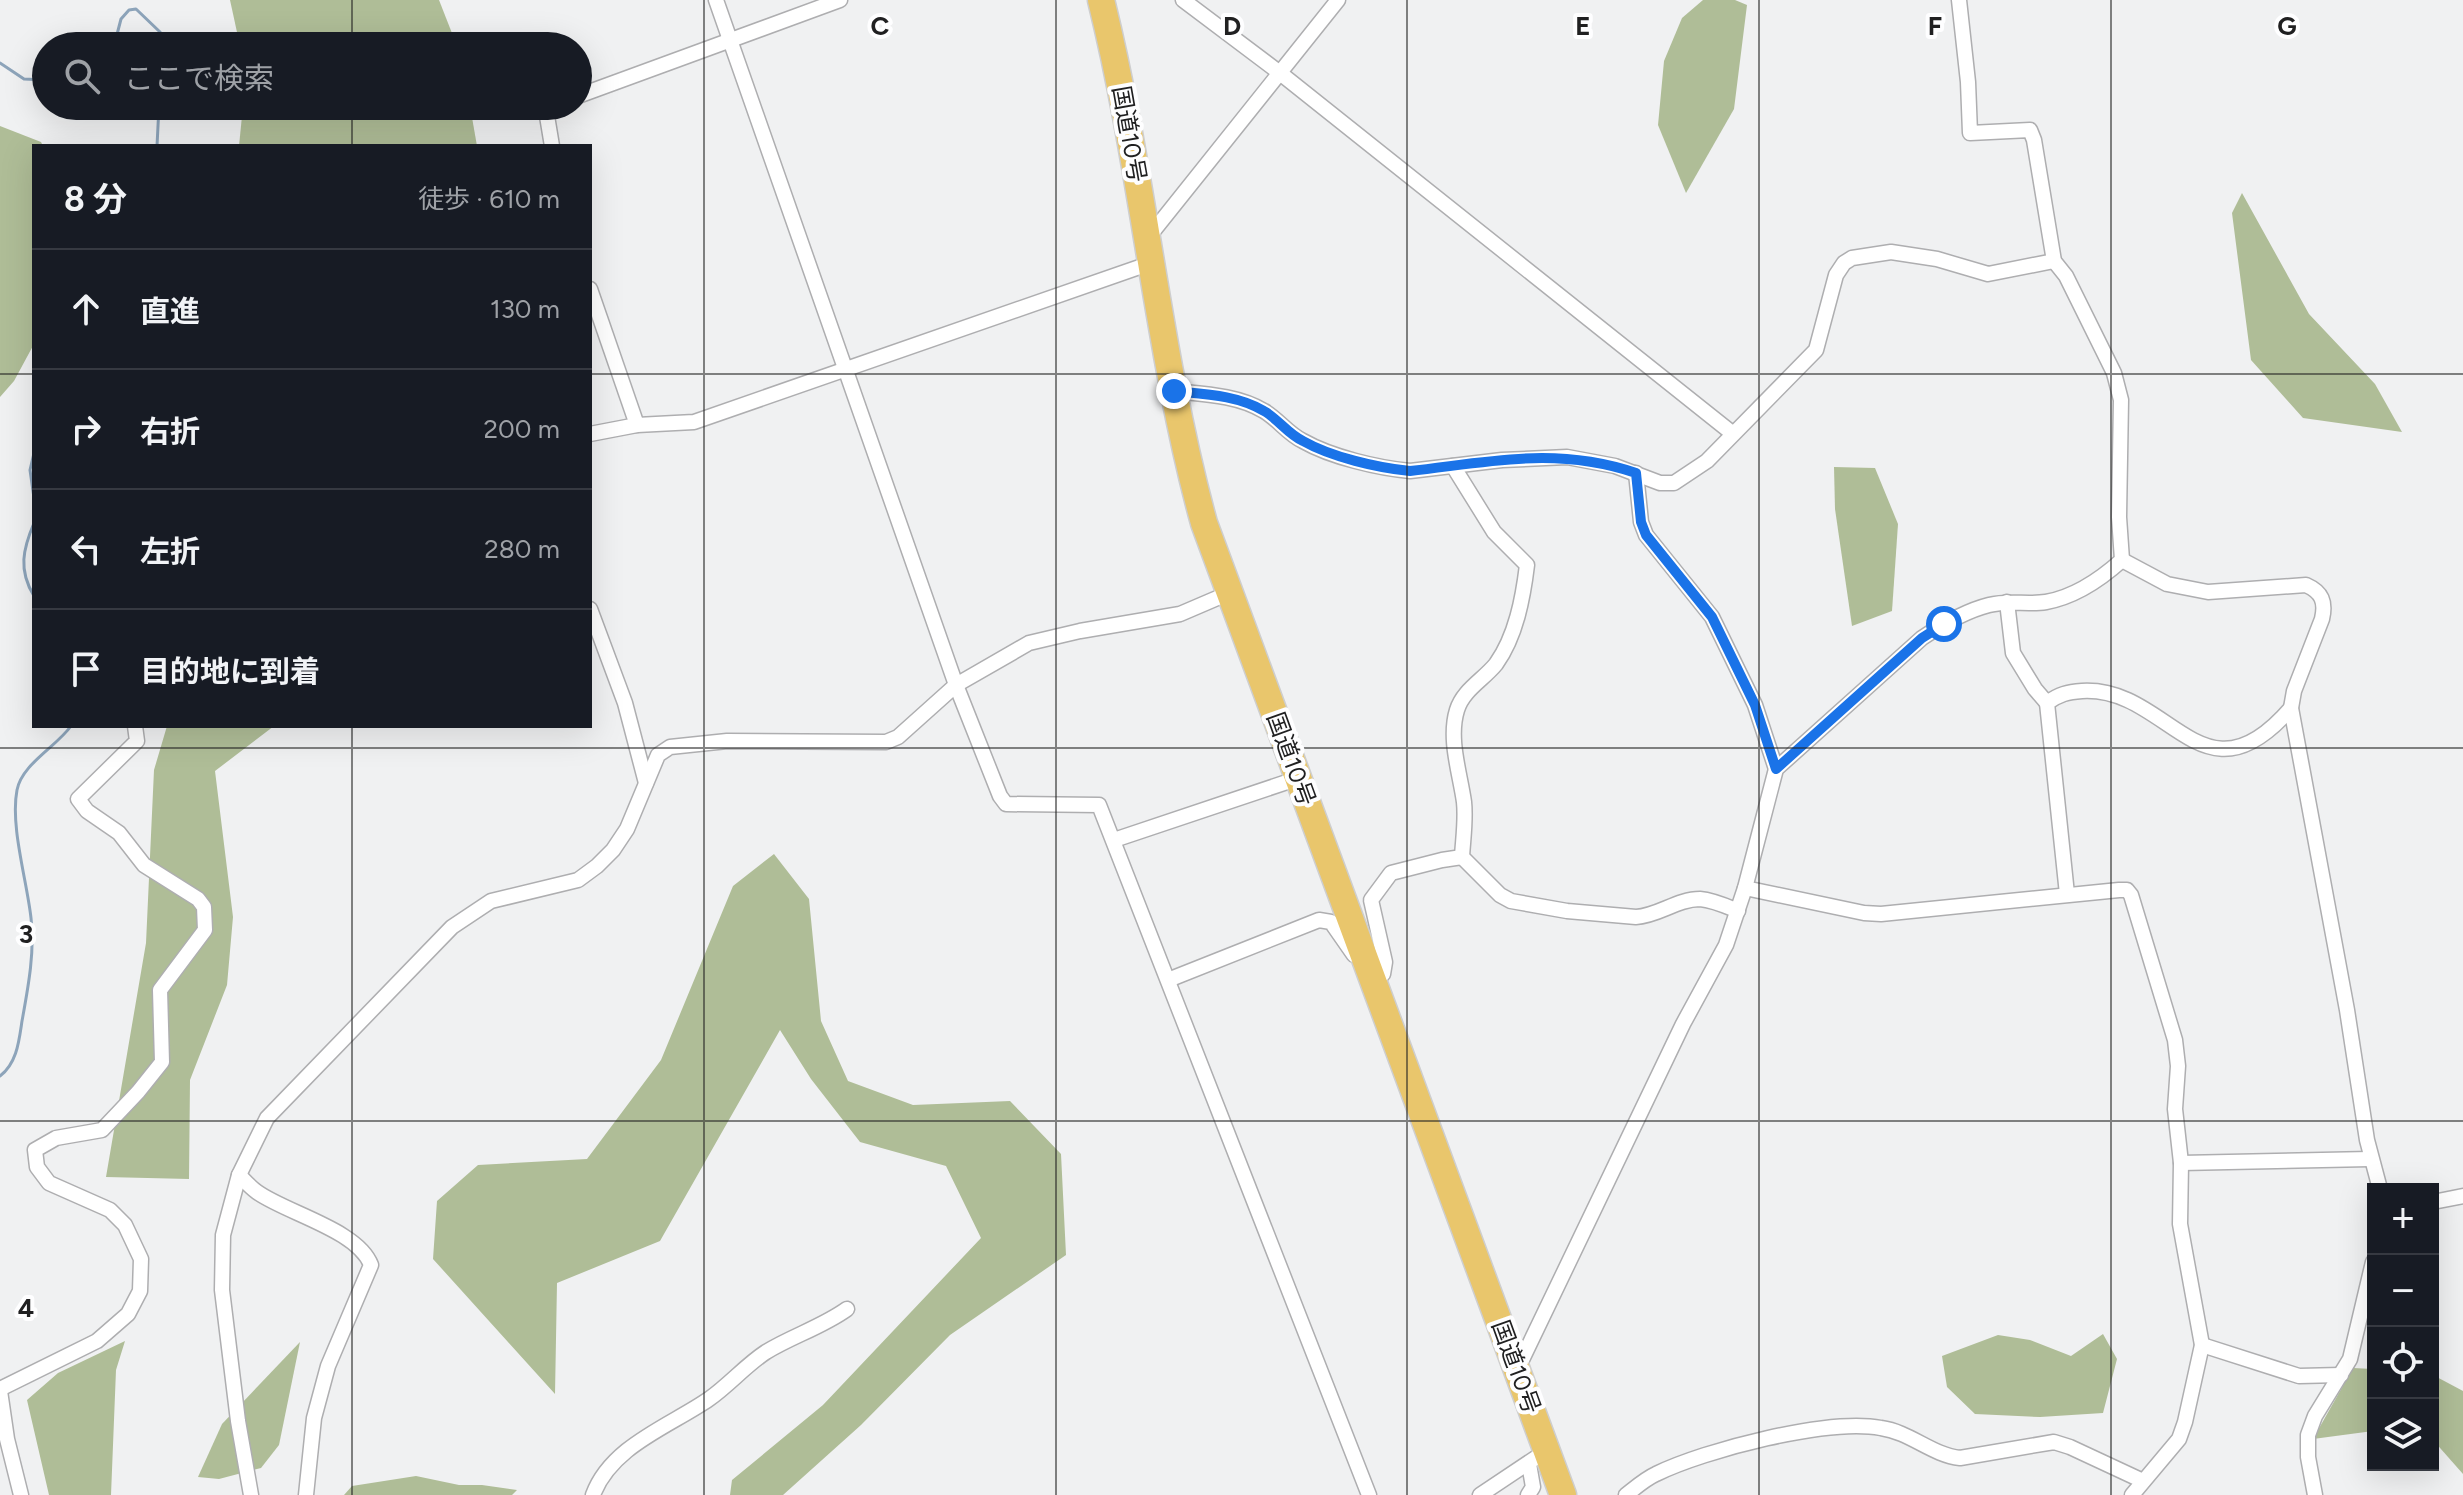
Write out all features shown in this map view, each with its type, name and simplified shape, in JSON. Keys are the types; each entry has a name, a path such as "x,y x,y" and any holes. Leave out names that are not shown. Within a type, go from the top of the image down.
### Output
{"highway":[{"name":"国道10号","path":"1101,0 1117,68 1188,465 1204,523 1518,1368 1538,1457 1563,1495"}],"street":[{"path":"716,0 956,685 1000,796 1006,804 1099,805 1369,1495"},
{"path":"592,91 840,0"},
{"path":"1183,0 1280,73 1732,433"},
{"path":"592,434 637,425 694,422 846,370 1149,251 1280,73 1338,0"},
{"path":"1959,0 1970,133 2030,130 2054,261 2066,276 2114,373 2121,400 2119,517 2122,560"},
{"path":"548,120 552,144"},
{"path":"1174,391 1220,395 1263,410 1300,440 1336,454 1395,469 1410,471 1528,457 1567,457 1601,462 1660,483 1674,483 1707,461 1816,350 1836,275 1852,258 1891,252 1937,259 1988,274 2054,261"},
{"path":"592,295 637,425"},
{"path":"1453,466 1494,532 1527,565 1520,609 1503,653 1494,667 1469,690 1455,715 1455,745 1464,806 1462,857 1500,895 1521,905 1636,917 1698,899 1738,911"},
{"path":"1518,1368 1683,1024 1726,945 1745,888 1776,769 1755,705 1712,617 1646,535 1641,522 1636,473"},
{"path":"1776,769 1922,638 1970,611 2007,602 2045,602 2069,594 2105,575 2122,560"},
{"path":"2122,560 2167,584 2208,592 2297,585 2315,589 2323,598 2325,607 2294,691 2291,708 2347,1010 2370,1159 2378,1183"},
{"path":"251,1495 238,1421 222,1290 223,1235 239,1175 267,1118 452,927 491,901 578,880 587,873 613,850 627,829 658,755 670,747 685,743 727,741 886,742 898,737 956,685 1029,643 1180,614 1229,593"},
{"path":"2007,602 2013,653 2047,703 2067,894"},
{"path":"592,614 625,703 646,784"},
{"path":"2047,703 2065,692 2109,694 2208,747 2222,750 2240,748 2257,739 2278,724 2291,708"},
{"path":"21,1495 4,1426 0,1390 97,1341 128,1314 140,1291 141,1259 125,1225 110,1210 49,1183 37,1167 35,1150 56,1138 102,1130 162,1062 160,990 205,930 206,915 198,899 144,865 119,833 87,811 78,799 137,741 135,728"},
{"path":"1114,840 1299,778"},
{"path":"1168,980 1319,920 1331,922 1356,958 1370,972 1383,974 1385,962 1371,900 1391,873 1462,857"},
{"path":"1745,888 1881,914 2127,890 2134,901 2175,1040 2178,1066 2175,1109 2181,1163 2180,1224 2202,1345 2179,1439 2132,1495"},
{"path":"2181,1163 2370,1159"},
{"path":"239,1175 257,1192 348,1241 367,1255 371,1265 328,1366 314,1418 306,1495"},
{"path":"2439,1201 2463,1196"},
{"path":"2315,1495 2308,1457 2308,1435 2315,1416 2350,1359 2367,1287"},
{"path":"593,1495 620,1456 708,1400 765,1353 830,1321 847,1309"},
{"path":"2202,1345 2288,1374 2341,1375"},
{"path":"1626,1495 1654,1475 1721,1449 1791,1434 1862,1427 1901,1432 1940,1452 1960,1458 2054,1442 2143,1481"},
{"path":"1480,1495 1538,1457"},
{"path":"1528,1495 1533,1487 1538,1457"}],"green space":[{"path":"230,0 439,0 452,32 237,32"},
{"path":"1703,0 1735,0 1747,5 1734,109 1686,193 1658,125 1664,61 1682,18"},
{"path":"242,120 472,120 477,144 239,144"},
{"path":"0,126 42,144 32,144 32,348 14,381 0,397"},
{"path":"2242,193 2309,314 2375,384 2402,432 2303,418 2251,360 2232,213"},
{"path":"1834,467 1875,468 1898,524 1892,611 1852,626 1835,509"},
{"path":"166,728 271,728 215,771 233,917 227,985 190,1080 189,1179 106,1177 146,943 154,770"},
{"path":"774,854 809,899 821,1021 848,1081 913,1105 1010,1101 1061,1154 1066,1255 950,1335 861,1425 783,1495 730,1495 732,1480 823,1405 981,1238 946,1166 860,1142 811,1079 780,1030 660,1241 557,1283 555,1394 433,1259 437,1201 478,1165 587,1159 661,1060 733,886"},
{"path":"2103,1334 2117,1359 2103,1413 2040,1417 1975,1414 1947,1387 1942,1356 1998,1335 2030,1340 2071,1356"},
{"path":"125,1341 116,1370 111,1495 49,1495 27,1400 58,1373"},
{"path":"300,1342 279,1445 261,1468 219,1479 198,1477 222,1424"},
{"path":"2353,1368 2367,1369 2367,1432 2313,1439"},
{"path":"2439,1378 2463,1391 2463,1474 2439,1447"},
{"path":"416,1476 459,1485 517,1490 512,1495 344,1495 352,1486"}],"waterway":[{"path":"118,32 121,19 129,10 136,9 160,32"},
{"path":"0,63 24,79 32,79"},
{"path":"157,144 158,120"},
{"path":"32,462 32,484"},
{"path":"32,528 24,560 32,592"},
{"path":"0,1076 14,1058 18,1044 31,957 31,918 16,820 17,790 25,772 70,728"}],"route":[{"path":"1174,391 1220,395 1263,410 1300,440 1321,450 1395,469 1410,471 1540,456 1601,462 1636,473 1641,522 1646,535 1712,617 1755,705 1776,769 1922,638 1944,624"}]}
